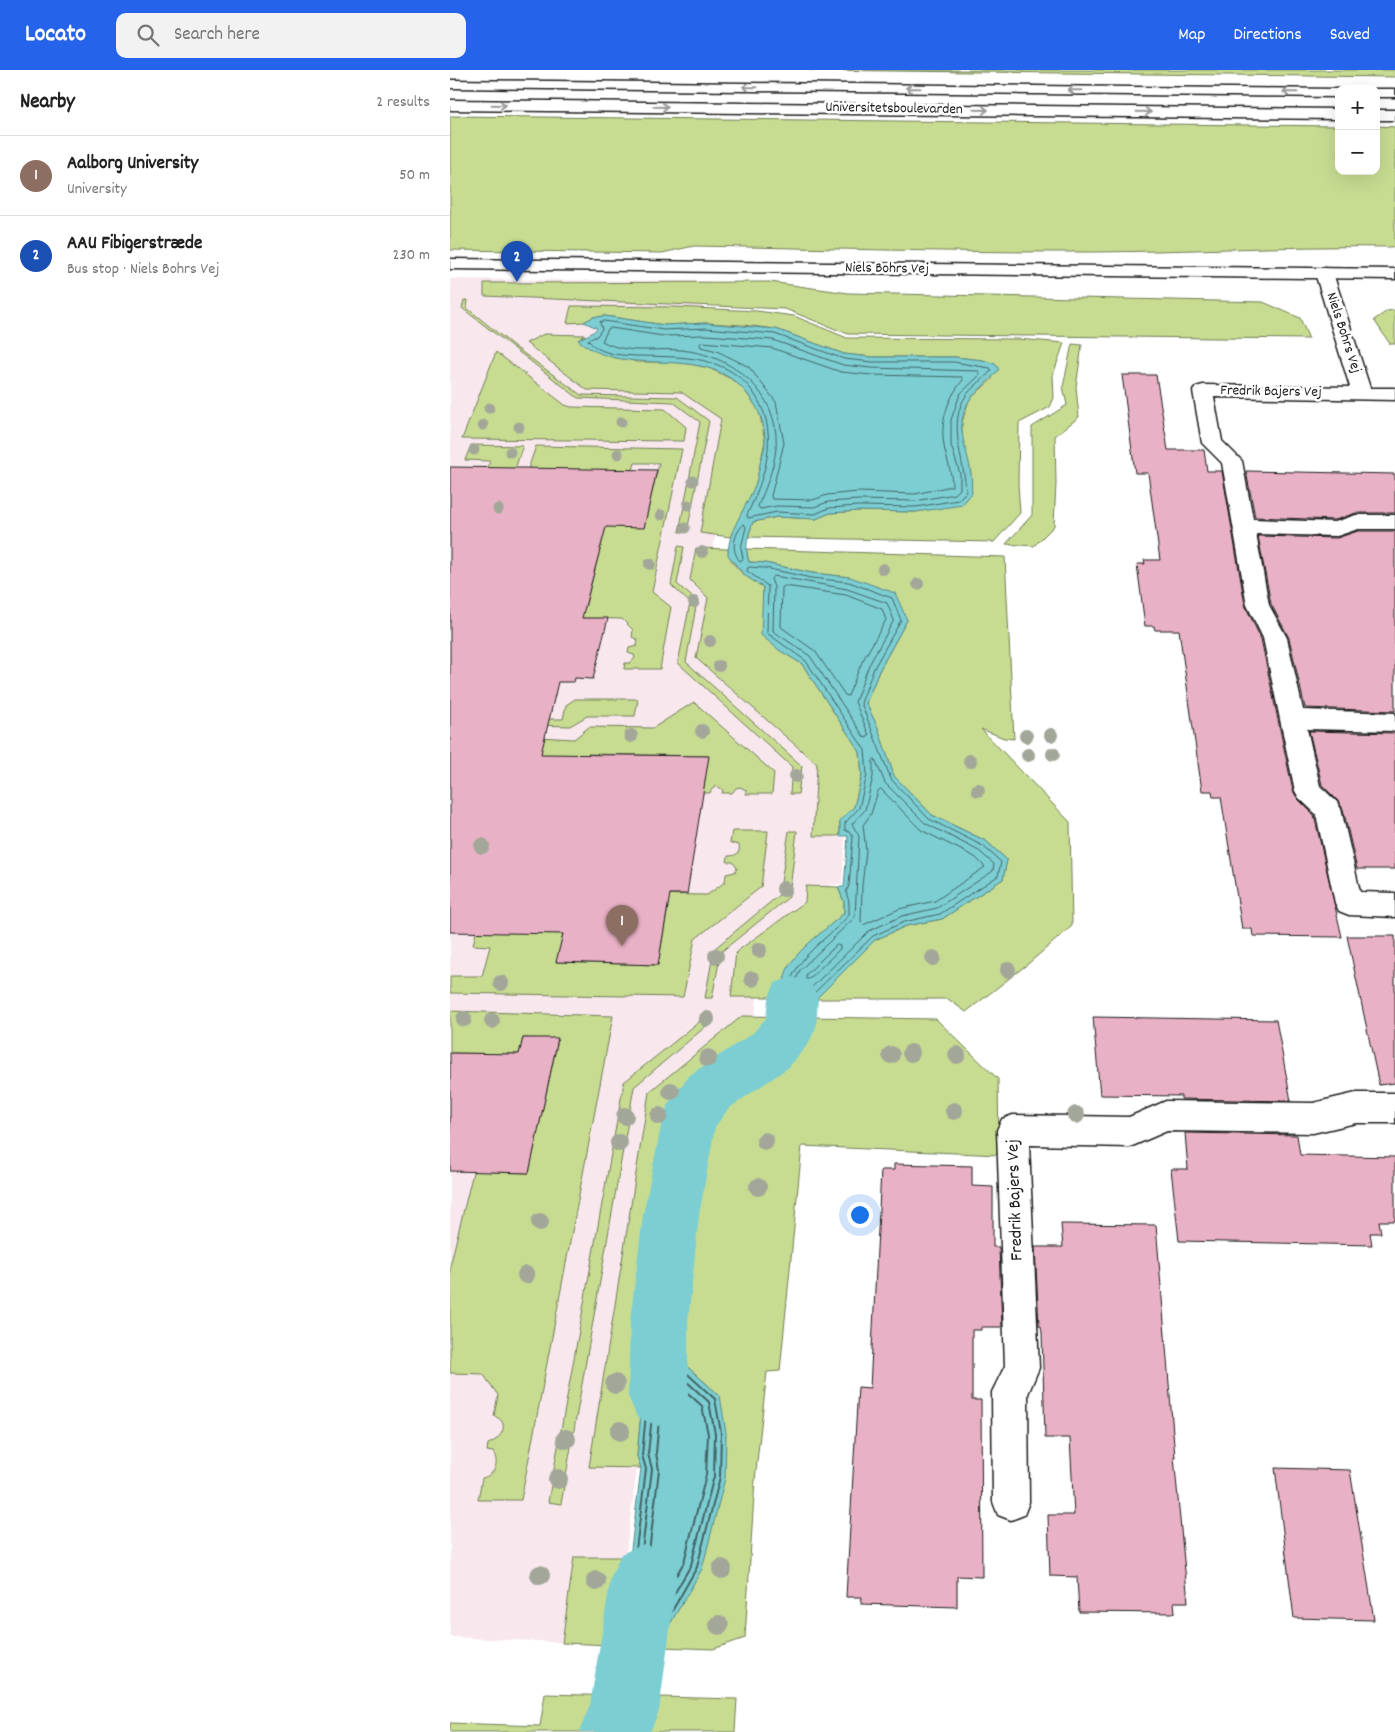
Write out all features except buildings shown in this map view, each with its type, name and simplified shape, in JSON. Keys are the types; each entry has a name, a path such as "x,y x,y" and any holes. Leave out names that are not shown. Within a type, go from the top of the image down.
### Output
{"street":[{"name":"Universitetsboulevarden","path":"450,84 1335,93"},
{"path":"1380,93 1395,93"},
{"name":"Universitetsboulevarden","path":"450,105 1335,114"},
{"path":"1380,115 1395,115"},
{"name":"Niels Bohrs Vej","path":"450,264 1395,274"},
{"name":"Niels Bohrs Vej","path":"1324,273 1362,394"},
{"name":"Fredrik Bajers Vej","path":"1395,394 1203,391 1212,443 1232,462 1258,605 1275,638 1308,791 1328,809 1349,903 1395,905"},
{"path":"1243,526 1337,529 1356,522 1395,522"},
{"path":"1293,720 1395,722"},
{"name":"Fredrik Bajers Vej","path":"1011,1502 1010,1392 1022,1368 1013,1130 1130,1132 1166,1116 1313,1118 1356,1108 1395,1108"}],"shaded area":[{"path":"450,279 709,281 684,377 738,414 709,570 839,756 834,837 845,838 842,884 831,885 828,918 760,974 753,1032 672,1104 619,1468 637,1469 625,1558 595,1644 450,1637"}],"green space":[{"path":"809,70 1395,70 1395,77"},
{"path":"450,116 1335,126 1335,175 1380,175 1380,126 1395,127 1395,247 1098,252 694,246 662,253 450,250"},
{"path":"770,282 848,293 1263,302 1300,318 1309,339 848,334 785,309 484,296 484,283"},
{"path":"464,300 468,300 467,308 515,347 581,395 677,397 709,421 687,532 679,532 700,422 673,402 578,398 462,308"},
{"path":"571,306 674,307 757,311 794,316 847,338 1018,339 1064,343 1053,375 1054,398 1050,407 1019,423 1018,484 1020,513 994,542 748,537 753,522 777,517 816,519 830,513 859,511 916,512 971,473 962,443 962,422 969,400 992,379 995,364 983,360 955,357 872,357 844,354 776,329 743,325 706,323 664,325 605,316 593,317 584,322 567,323"},
{"path":"1395,310 1395,344 1390,344 1374,320 1387,311"},
{"path":"544,334 585,335 578,340 636,362 680,362 709,368 739,383 759,410 765,441 756,484 730,537 700,533 721,419 681,392 587,390 526,343"},
{"path":"1072,344 1082,345 1076,387 1079,417 1055,436 1056,483 1054,526 1034,546 1006,544 1032,515 1032,427 1067,405 1063,387"},
{"path":"496,352 565,405 571,407 665,409 686,427 684,441 462,439"},
{"path":"471,445 523,446 507,492 467,525 490,461 465,460"},
{"path":"536,446 682,449 652,592 671,607 660,669 624,669 625,663 630,663 635,658 634,655 628,653 629,648 637,646 638,640 632,637 633,630 622,619 568,618 570,608 585,608 608,519 619,527 644,527 659,463 635,463 633,470 523,484"},
{"path":"678,546 684,547 677,584 697,601 686,662 802,766 798,794 790,794 792,767 678,663 690,603 671,585"},
{"path":"696,548 728,549 729,555 736,566 746,576 763,587 763,608 779,650 802,664 860,752 862,775 854,807 840,820 840,836 813,836 817,764 696,658 708,598 690,580"},
{"path":"746,549 1005,557 1014,739 1004,738 981,729 1070,822 1072,926 1029,963 966,1012 948,999 816,999 875,940 906,926 942,919 1003,879 1007,860 986,841 932,815 894,776 878,728 866,703 879,671 907,620 850,577 812,573 765,563 749,562"},
{"path":"575,699 638,699 635,716 587,716 570,726 494,724 513,719 563,719 566,705"},
{"path":"694,702 774,773 772,794 746,794 746,790 740,787 736,788 732,793 722,793 723,790 717,786 710,793 703,793 708,756 588,754 582,779 450,732 574,739 589,727 653,728"},
{"path":"732,831 768,831 761,887 695,939 683,997 450,993 450,976 482,976 490,946 473,945 476,932 568,910 557,962 658,965 668,907 634,906 636,894 707,895 725,882 726,874 735,872 737,868 733,862 727,862 728,856 736,855 739,852 739,845 730,843"},
{"path":"789,831 797,831 789,897 721,952 712,998 705,998 714,949 779,895"},
{"path":"806,886 838,887 844,902 844,913 814,940 797,960 790,971 781,997 731,997 736,952 805,902"},
{"path":"450,1011 613,1016 521,1500 478,1500 482,1478 493,1471 496,1464 493,1452 487,1451 488,1444 501,1435 503,1426 502,1422 494,1416 498,1395 483,1374 450,1373 450,1266 478,1152 492,1172 529,1173 558,1039 523,1038 519,1054 450,1053"},
{"path":"701,1014 713,1014 711,1022 634,1087 561,1504 548,1502 624,1082 699,1022"},
{"path":"742,1016 936,1019 998,1079 999,1155 802,1146 780,1371 767,1372 755,1480 745,1638 713,1649 562,1643 574,1557 630,1557 621,1574 618,1625 628,1638 720,1396 672,1353 659,1330 648,1339 637,1456 641,1468 589,1467 649,1092"},
{"path":"545,1694 737,1699 735,1732 450,1732 450,1723 540,1726"}],"water":[{"path":"605,316 664,325 706,323 776,329 844,354 872,357 955,357 983,360 995,364 999,369 972,397 964,411 962,429 971,474 972,493 962,505 916,512 859,511 830,513 816,519 777,517 753,522 747,542 749,562 765,563 812,573 850,577 895,593 907,620 879,671 866,703 878,728 894,776 932,815 986,841 1007,860 1003,879 942,919 906,926 875,940 816,999 781,997 786,973 794,959 807,945 844,913 844,902 838,887 844,887 848,836 840,836 840,820 854,807 862,775 860,752 802,664 779,650 761,635 763,587 744,575 728,555 734,528 757,479 765,443 763,423 756,406 749,396 731,379 711,369 689,364 620,359 598,352 578,340 597,328 584,322 593,317"},
{"path":"659,1330 673,1332 672,1353 720,1396 726,1433 725,1478 702,1569 670,1624 634,1641 628,1638 618,1625 621,1574 630,1557 641,1468 637,1456 648,1339"}],"waterway":[{"path":"658,1396 659,1322 671,1215 690,1117 709,1092 771,1050 791,1027 793,999"},
{"path":"614,1732 624,1711 644,1577"}],"place":[{"name":"AAU Fibigerstræde","path":"517,282"},
{"name":"Aalborg University","path":"622,946"}]}
